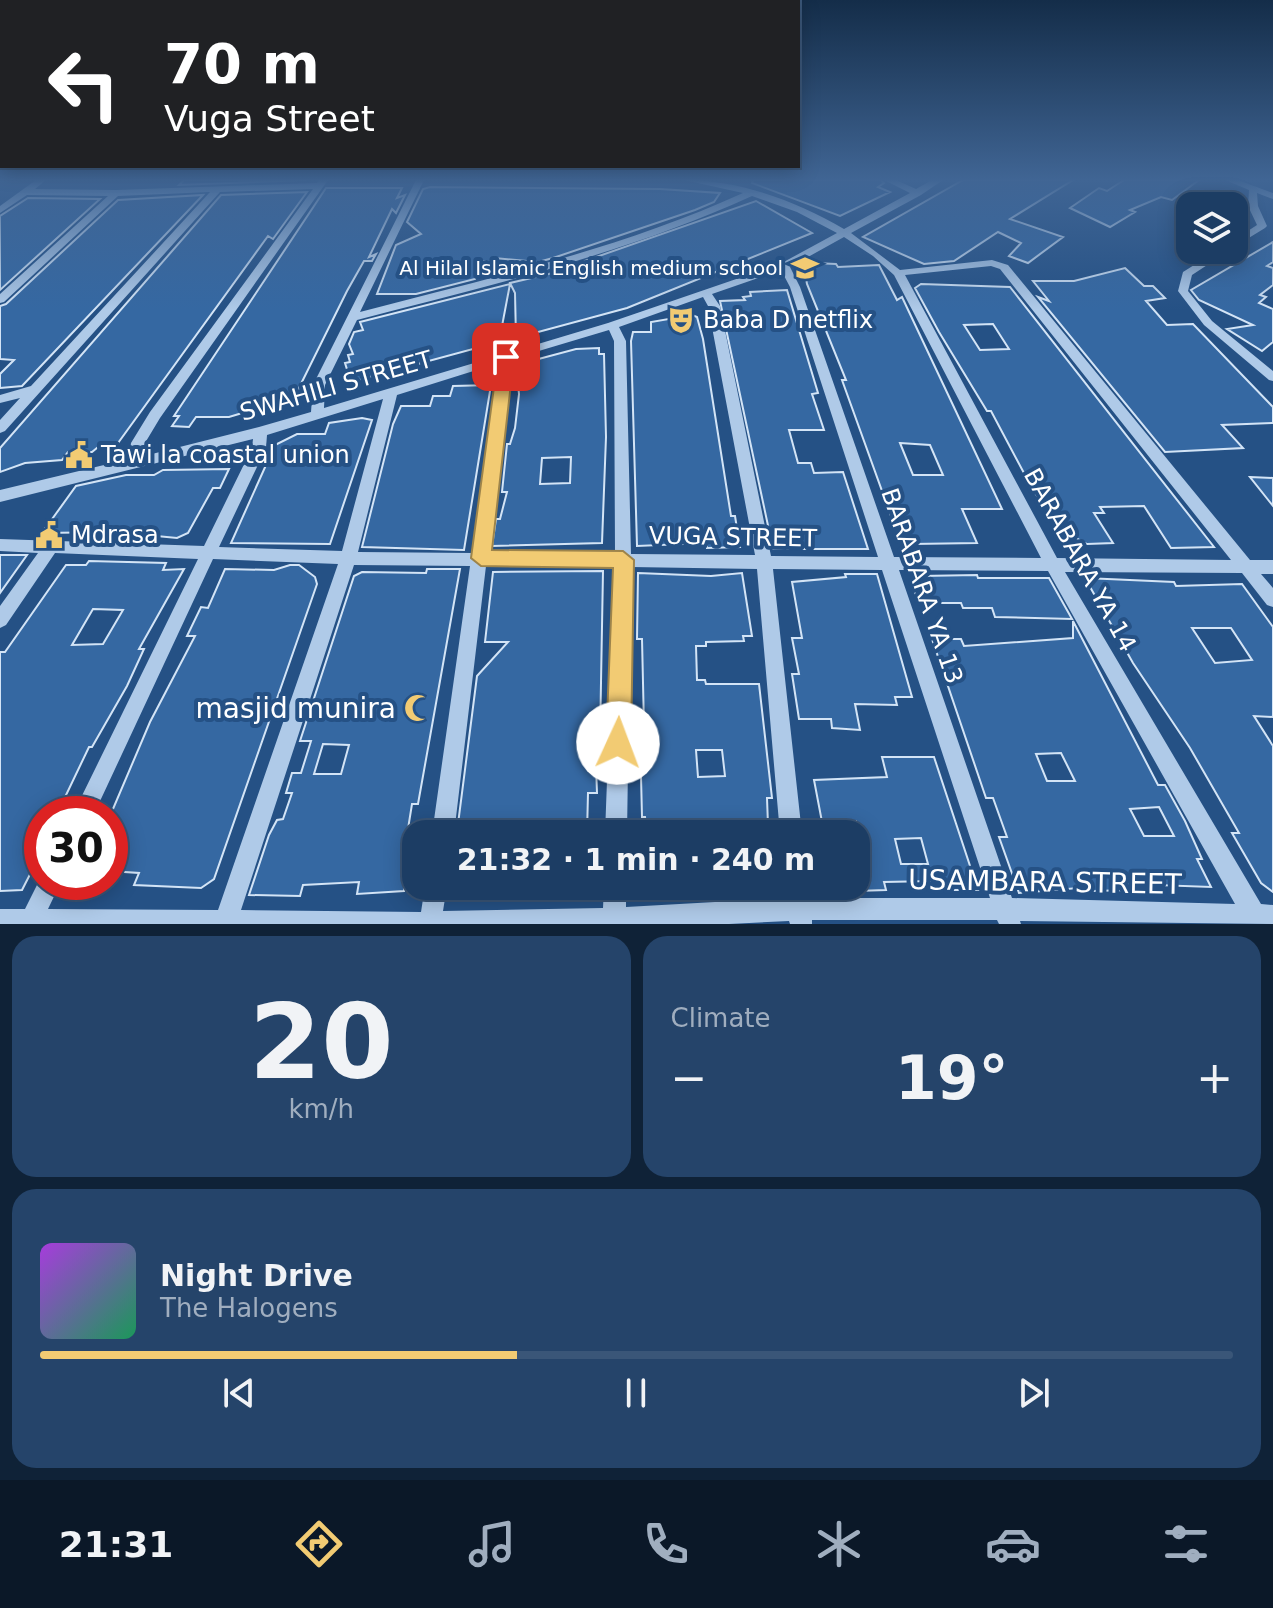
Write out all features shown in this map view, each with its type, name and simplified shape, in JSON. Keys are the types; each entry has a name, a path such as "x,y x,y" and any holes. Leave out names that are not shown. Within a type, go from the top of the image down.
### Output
{"street":[{"path":"0,300 83,223"},
{"path":"0,428 187,223"},
{"path":"136,463 138,443 155,415 293,223"},
{"path":"317,415 319,385 398,223"},
{"path":"351,318 607,250 680,223"},
{"name":"BARABARA YA 14","path":"829,223 880,255 898,273 1054,567 1263,919"},
{"name":"SWAHILI STREET","path":"0,496 260,432 612,325 784,266 862,223"},
{"path":"898,273 992,263 1004,267 1273,600"},
{"path":"1203,264 1187,274 1183,291 1208,323 1273,377"},
{"name":"BARABARA YA 13","path":"784,266 795,287 1008,916"},
{"path":"706,294 714,306 764,562 790,820"},
{"path":"612,325 620,341 623,560 616,820"},
{"path":"445,820 506,357"},
{"path":"0,399 23,395 36,388"},
{"path":"226,922 348,558 391,394"},
{"path":"92,796 259,448 260,432"},
{"name":"VUGA STREET","path":"0,545 348,558 1273,567"},
{"path":"0,620 51,546"},
{"path":"30,922 41,900"},
{"path":"430,924 434,900"},
{"path":"614,922 615,900"},
{"name":"USAMBARA STREET","path":"0,920 430,924 614,922 798,906 1008,916 1263,919"}],"building":[{"path":"0,223 73,223 0,290"},
{"path":"93,223 176,223 22,386 0,388 0,374 14,360 0,359 0,306 6,304"},
{"path":"196,223 284,223 273,239 268,236 118,443 103,443 92,452 68,452 62,460 25,463 0,472 0,448"},
{"path":"303,223 385,223 369,257 376,254 372,261 364,261 292,402 282,408 259,408 229,417 196,417 189,427 172,426 179,416 174,416"},
{"path":"408,223 656,223 538,262 495,258 494,261 481,261 475,279 416,294 377,294 396,245 421,234"},
{"path":"693,223 795,223 812,233 627,308 516,338 515,293 510,283 583,266 579,263"},
{"path":"887,223 1022,223 1063,237 1028,263 1009,256 1021,243 998,232 954,261 924,264 863,237"},
{"path":"1273,242 1273,262 1267,266 1273,268 1273,285 1260,295 1266,297 1259,303 1273,309 1273,342 1262,351 1227,329 1253,325 1199,300 1191,290 1235,264 1248,264 1248,257"},
{"path":"814,263 836,264 838,267 879,265 897,300 902,297 1002,509 962,509 977,543 912,544 899,538 842,380 846,380 807,284 804,268 815,268","holes":["900,443 930,445 943,475 913,475"]},
{"path":"1125,268 1144,286 1153,286 1165,298 1146,301 1167,325 1193,324 1273,407 1273,423 1222,425 1243,448 1165,452 1038,297 1049,301 1033,281 1074,281"},
{"path":"510,284 499,342 351,382 345,363 350,362 348,355 353,354 349,344 354,332 363,330 360,322"},
{"path":"921,284 1010,287 1214,547 1171,548 1144,506 1100,507 1104,513 1094,513 1113,543 1087,544 1060,529 1033,490 991,411 987,411 915,288","holes":["993,324 1009,349 980,350 964,325"]},
{"path":"787,290 818,393 812,394 824,430 789,430 798,463 811,463 814,473 843,472 868,549 773,549 720,301 745,300 743,297 751,296 750,292"},
{"path":"692,315 697,317 703,339 731,516 735,516 740,547 707,548 707,543 637,546 633,332 651,332 651,322"},
{"path":"599,348 599,354 604,354 606,437 602,543 492,546 496,519 500,519 507,492 502,492 507,444 510,444 515,428 519,394 516,365 576,349","holes":["571,457 570,483 540,484 542,458"]},
{"path":"491,385 464,550 362,547 393,424 401,406 430,406 433,396 450,396 453,386"},
{"path":"362,418 372,420 330,544 231,543 275,445 297,434 325,434 329,423"},
{"path":"229,469 220,488 213,488 188,533 177,538 115,532 42,533 76,486 126,475 154,475 163,470"},
{"path":"1250,477 1273,478 1273,506"},
{"path":"0,555 27,555 0,593"},
{"path":"89,561 166,563 163,570 184,569 139,649 144,649 127,686 92,747 89,747 66,796 24,796 24,886 22,890 0,891 0,652 5,652 66,565 86,565","holes":["93,609 123,610 103,644 72,645"]},
{"path":"299,565 315,577 317,584 214,879 201,888 134,885 139,873 128,872 128,796 119,796 150,722 195,636 187,636 201,607 208,608 225,569 274,570"},
{"path":"427,569 460,569 418,804 412,804 409,820 402,820 402,891 357,894 359,882 303,885 300,896 249,895 269,835 277,820 283,819 292,793 286,793 292,773 301,773 311,741 300,741 354,576 362,572 426,573","holes":["323,744 349,745 341,774 314,774"]},
{"path":"603,571 600,738 595,738 597,793 588,793 587,820 459,820 477,676 508,642 485,642 493,572"},
{"path":"638,573 711,576 742,573 752,636 743,636 744,641 706,642 706,646 696,646 697,680 705,680 706,684 759,684 772,798 767,798 768,820 645,820 642,817 641,776 645,770 642,639 637,639","holes":["696,750 722,750 725,776 698,777"]},
{"path":"845,574 877,574 912,697 895,697 897,705 855,704 860,730 832,728 831,719 799,719 792,674 799,674 792,638 802,638 792,582 846,577"},
{"path":"977,575 978,578 1049,578 1072,619 995,617 992,608 963,608 961,603 919,603 912,584 920,576"},
{"path":"1085,578 1174,582 1176,586 1242,584 1273,627 1273,717 1254,716 1273,746 1273,892 1261,883 1232,833 1239,833 1190,748 1133,663","holes":["1192,628 1231,628 1252,660 1215,663"]},
{"path":"1073,621 1158,785 1165,785 1185,821 1202,859 1197,859 1211,887 1129,884 1132,890 1092,891 1090,887 1019,893 999,837 1007,837 993,798 986,798 932,639 961,639 964,646 1073,638","holes":["1061,753 1075,781 1047,781 1036,754","1159,807 1174,836 1144,836 1130,809"]},
{"path":"882,757 934,757 978,890 935,890 932,881 884,882 886,890 870,891 870,820 822,820 814,780 887,777","holes":["921,838 928,864 901,864 895,839"]}],"place":[{"name":"Al Hilal Islamic English medium school","path":"805,268"},
{"name":"Baba D netflix","path":"681,320"},
{"name":"Tawi la coastal union","path":"79,455"},
{"name":"Mdrasa","path":"49,535"},
{"name":"masjid munira","path":"418,708"}],"route":[{"path":"506,357 481,558 623,560 618,743"}]}
